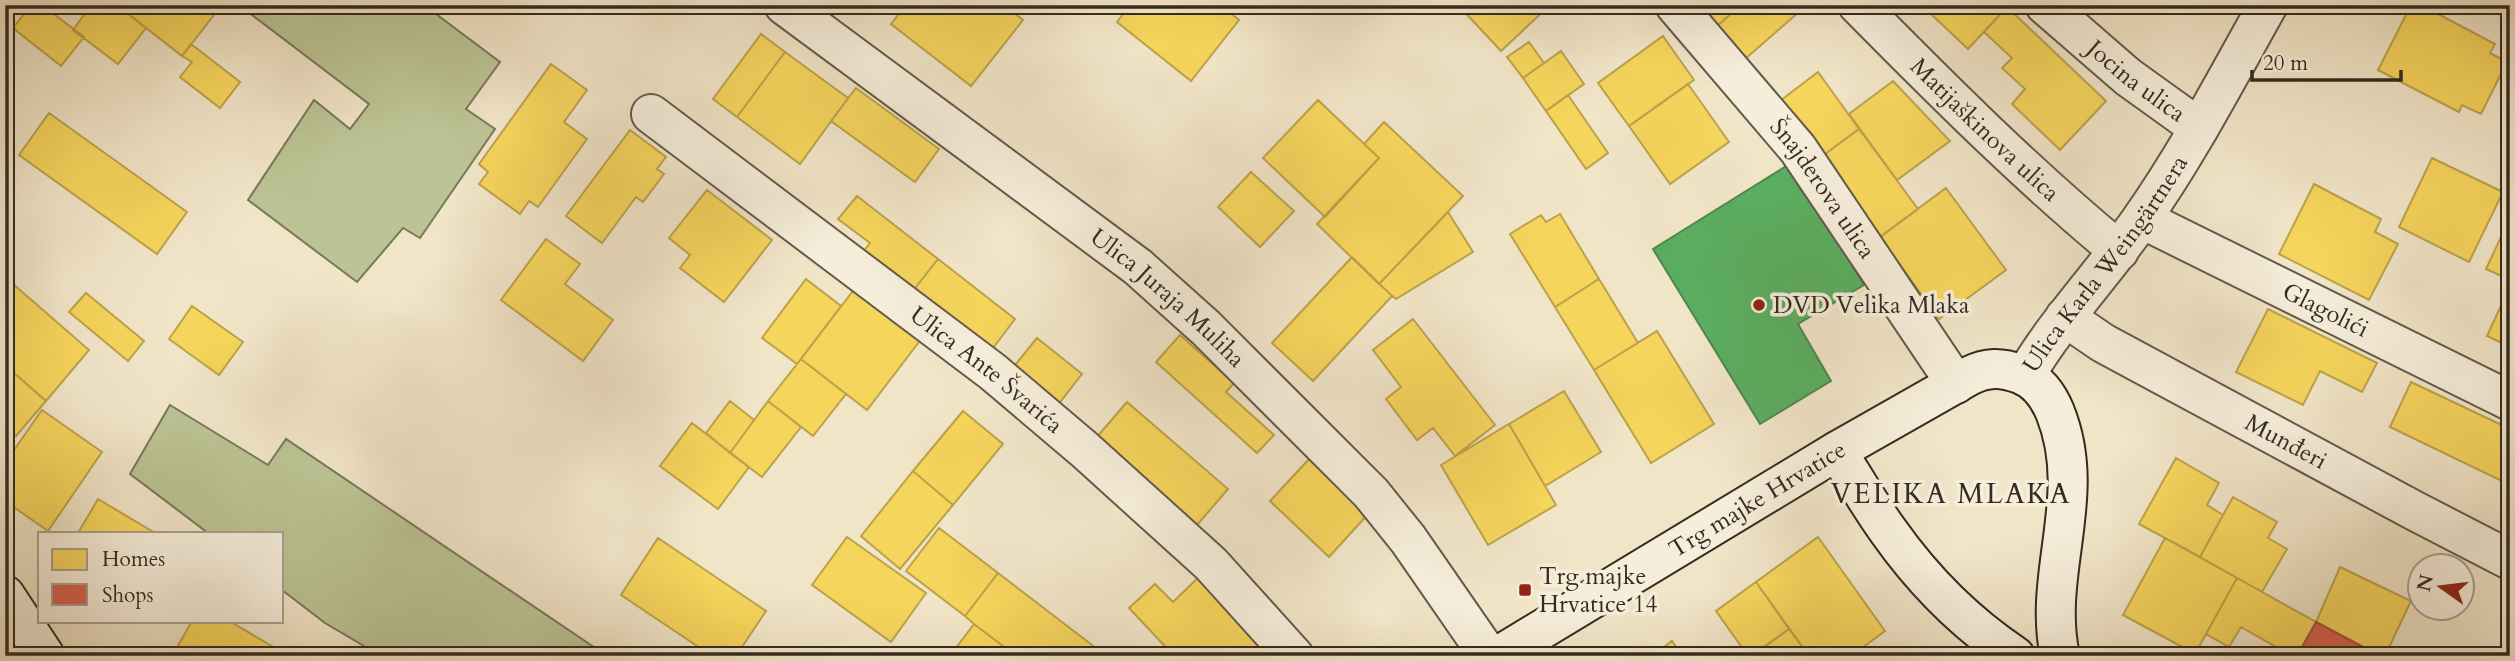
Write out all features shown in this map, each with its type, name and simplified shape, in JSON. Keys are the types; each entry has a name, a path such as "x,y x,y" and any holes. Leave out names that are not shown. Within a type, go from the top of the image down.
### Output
{"street":[{"name":"Ulica Juraja Muliha","path":"784,5 1138,267 1206,328 1371,493 1408,539 1489,656"},
{"name":"Šnajderova ulica","path":"1675,5 1798,149 1956,384"},
{"name":"Matijaškinova ulica","path":"1858,5 2072,212 2119,251"},
{"name":"Jocina ulica","path":"2045,5 2128,78 2199,128"},
{"name":"Ulica Karla Weingärtnera","path":"2060,656 2056,638 2057,594 2069,483 2066,450 2050,400 2039,385 2025,376 2041,349 2142,219 2199,128 2268,5"},
{"name":"Ulica Ante Švarića","path":"651,114 993,372 1095,459 1211,564 1294,656"},
{"name":"Glagolići","path":"2142,219 2510,401"},
{"name":"Munđeri","path":"2066,317 2103,343 2510,560"},
{"name":"Trg majke Hrvatice","path":"1498,656 1837,451 1980,371 2001,368 2025,376"},
{"path":"1837,451 1889,533 1934,586 1971,622 2015,656"},
{"path":"5,595 45,656"}],"green space":[{"path":"239,5 424,5 500,62 466,109 495,129 420,238 403,228 357,282 248,200 314,100 350,129 369,104"},
{"path":"170,405 268,465 286,439 607,656 381,656 325,623 284,592 284,532 207,532 130,474"}],"building: Homes":[{"path":"31,5 42,5 84,37 61,66 13,28"},
{"path":"91,5 117,5 146,28 118,64 73,30"},
{"path":"117,5 201,5 214,15 182,56"},
{"path":"906,5 1004,5 1023,20 971,86 891,24"},
{"path":"1130,5 1221,5 1239,20 1191,81 1117,22"},
{"path":"1458,5 1550,5 1501,51"},
{"path":"1699,5 1741,5 1717,26"},
{"path":"1741,5 1807,5 1745,59 1717,26"},
{"path":"1941,5 2007,7 1968,49 1932,15"},
{"path":"2411,5 2421,5 2495,44 2490,53 2507,62 2481,114 2462,105 2459,112 2378,70"},
{"path":"2481,5 2503,5 2499,14"},
{"path":"2007,7 2106,101 2060,150 2012,104 2025,89 2002,68 2012,58 1984,32"},
{"path":"761,34 785,52 737,117 713,99"},
{"path":"1663,36 1694,80 1629,126 1598,83"},
{"path":"1529,42 1544,63 1523,78 1507,57"},
{"path":"191,44 240,82 220,108 180,77 192,62 182,56"},
{"path":"1561,51 1584,84 1546,111 1523,78"},
{"path":"785,52 848,98 800,164 737,117"},
{"path":"551,64 587,90 564,122 587,139 538,207 529,201 520,214 479,184 488,172 479,164"},
{"path":"1818,72 1859,129 1821,157 1780,101"},
{"path":"1893,81 1950,141 1897,180 1849,114"},
{"path":"1688,84 1729,142 1670,184 1629,126"},
{"path":"856,88 939,149 915,182 831,121"},
{"path":"1568,95 1608,153 1586,169 1546,111"},
{"path":"1318,100 1379,158 1325,217 1263,158"},
{"path":"49,113 187,212 157,254 19,155"},
{"path":"1384,122 1463,196 1379,284 1317,224 1379,158 1364,144"},
{"path":"1859,129 1918,209 1880,237 1821,157"},
{"path":"630,130 666,157 657,169 664,174 643,202 636,197 602,243 566,216"},
{"path":"2432,158 2503,192 2469,262 2399,227"},
{"path":"1251,172 1294,211 1260,247 1218,207"},
{"path":"2314,184 2381,219 2375,232 2398,244 2369,300 2279,254"},
{"path":"1946,188 2006,270 1939,319 1880,237"},
{"path":"707,190 772,240 724,302 680,268 690,255 669,238"},
{"path":"857,196 938,259 912,292 862,253 870,243 838,219"},
{"path":"1448,212 1473,252 1396,299 1379,284"},
{"path":"1560,214 1599,279 1555,307 1510,234 1541,215 1546,222"},
{"path":"2508,222 2510,223 2510,280 2486,269"},
{"path":"546,239 580,264 565,284 613,320 583,361 501,300"},
{"path":"1352,257 1392,296 1313,381 1272,343"},
{"path":"938,259 1015,319 990,352 912,292"},
{"path":"5,277 89,350 46,401 5,365"},
{"path":"806,279 841,306 797,364 762,338"},
{"path":"1599,279 1638,343 1594,370 1555,307"},
{"path":"2510,286 2510,347 2487,336"},
{"path":"856,287 922,338 867,410 801,359"},
{"path":"86,293 144,341 128,361 69,312"},
{"path":"192,306 243,342 219,375 169,339"},
{"path":"2268,309 2377,363 2362,392 2320,371 2303,405 2236,372"},
{"path":"1413,319 1495,425 1455,456 1433,428 1417,440 1386,399 1401,387 1373,350"},
{"path":"1657,331 1714,424 1651,463 1594,370"},
{"path":"1180,335 1234,383 1226,392 1274,435 1257,453 1156,362"},
{"path":"1037,338 1082,374 1057,406 1011,370"},
{"path":"801,359 846,394 813,436 768,401"},
{"path":"5,365 46,401 16,436 5,426"},
{"path":"2411,382 2510,429 2510,485 2390,427"},
{"path":"1564,391 1601,452 1545,486 1509,424"},
{"path":"730,401 754,420 730,453 706,433"},
{"path":"768,401 801,427 762,477 730,453"},
{"path":"1127,402 1228,489 1197,525 1096,438"},
{"path":"42,410 102,452 48,531 5,501 5,463"},
{"path":"963,411 1003,444 953,505 913,471"},
{"path":"692,423 749,467 718,509 660,466"},
{"path":"1509,424 1556,505 1488,545 1441,465"},
{"path":"1310,458 1369,513 1329,557 1270,501"},
{"path":"2176,458 2219,483 2207,505 2223,515 2200,557 2139,524"},
{"path":"913,471 953,505 900,569 861,536"},
{"path":"2233,497 2277,522 2268,538 2287,549 2262,592 2200,557"},
{"path":"98,499 153,532 79,532"},
{"path":"939,528 998,573 965,616 906,571"},
{"path":"847,537 926,593 891,642 812,585"},
{"path":"1818,537 1885,631 1851,656 1809,656 1756,582"},
{"path":"658,538 766,611 736,656 712,656 621,595"},
{"path":"2165,538 2237,578 2195,654 2123,615"},
{"path":"2340,567 2406,599 2406,612 2385,656 2380,656 2316,622"},
{"path":"998,573 1105,656 1016,656 974,624 965,616"},
{"path":"1200,576 1265,646 1255,656 1174,656 1129,608 1155,584 1173,602"},
{"path":"2237,578 2316,622 2297,656 2292,656 2241,627 2229,647 2206,634"},
{"path":"1756,582 1789,629 1752,656 1748,656 1716,611"},
{"path":"191,622 231,622 277,649 273,656 172,656"},
{"path":"974,624 1016,656 950,656"},
{"path":"1789,629 1809,656 1758,656 1755,653"},
{"path":"1672,641 1683,656 1652,656"}],"building: Shops":[{"path":"2316,622 2380,656 2297,656"}],"building: Public":[{"name":"DVD Velika Mlaka","path":"1791,163 1864,285 1798,324 1831,381 1760,424 1653,249"}],"place":[{"name":"DVD Velika Mlaka","path":"1759,305"},
{"name":"Trg majke Hrvatice 14","path":"1525,590"}],"district":[{"name":"VELIKA MLAKA","path":"1951,493"}]}
